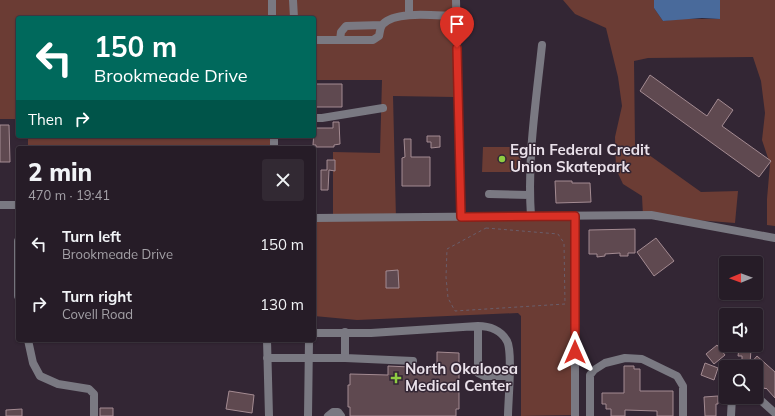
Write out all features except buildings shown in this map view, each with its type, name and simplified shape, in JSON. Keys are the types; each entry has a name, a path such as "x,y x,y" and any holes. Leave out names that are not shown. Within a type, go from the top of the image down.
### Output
{"street":[{"path":"272,0 272,16"},
{"path":"293,0 294,16"},
{"path":"408,0 409,15"},
{"path":"456,0 461,217"},
{"path":"316,40 373,40 378,36 382,25 390,18 401,15 457,16"},
{"path":"340,40 341,32 346,26 382,25"},
{"path":"531,216 529,195 532,148 542,46"},
{"path":"316,118 383,108"},
{"path":"489,194 529,195"},
{"path":"0,205 16,205"},
{"path":"316,218 651,215 775,238"},
{"path":"575,216 575,416"},
{"path":"478,326 478,373 484,376 509,376"},
{"path":"316,333 371,333 478,326 496,329 506,339 509,351 508,416"},
{"path":"344,358 345,332"},
{"path":"28,342 33,363 40,376 58,384 89,389 94,394 94,416"},
{"path":"267,342 269,416"},
{"path":"308,342 308,416"},
{"path":"267,358 344,358 413,361"},
{"path":"590,416 590,375 594,370 605,364 625,358 642,360 677,376 683,386 683,416"},
{"path":"763,402 775,413"},
{"path":"731,416 732,404"},
{"path":"328,416 333,412 338,412 341,416"}],"path":[{"path":"486,228 558,234 564,243 565,304 455,311 448,298 446,276 447,249 486,228"}],"shaded area":[{"path":"0,0 269,0 269,16 16,16 16,119 0,119"},
{"path":"276,0 454,0 454,97 393,96 396,219 572,220 575,415 521,416 521,316 518,313 357,320 316,316 316,219 333,219 333,152 380,153 382,80 316,80 316,16 276,16"},
{"path":"563,0 654,0 654,8 663,21 678,19 720,19 720,0 775,0 775,226 767,225 767,199 770,164 762,140 765,113 761,81 753,57 648,58 634,61 635,145 701,192 738,191 735,223 643,216 642,196 623,184 616,169 615,137 622,106 618,77 606,28 575,14"},
{"path":"28,138 271,138 271,146 28,146"},
{"name":"Eglin Federal Credit Union Skatepark","path":"483,147 521,147 521,172 482,172"}],"water":[{"path":"654,0 720,0 720,19 702,18 663,21 654,8"}],"place":[{"name":"Eglin Federal Credit Union Skatepark","path":"502,159"},
{"name":"North Okaloosa Medical Center","path":"396,378"}],"route":[{"path":"457,48 461,217 575,216 575,352"}]}
